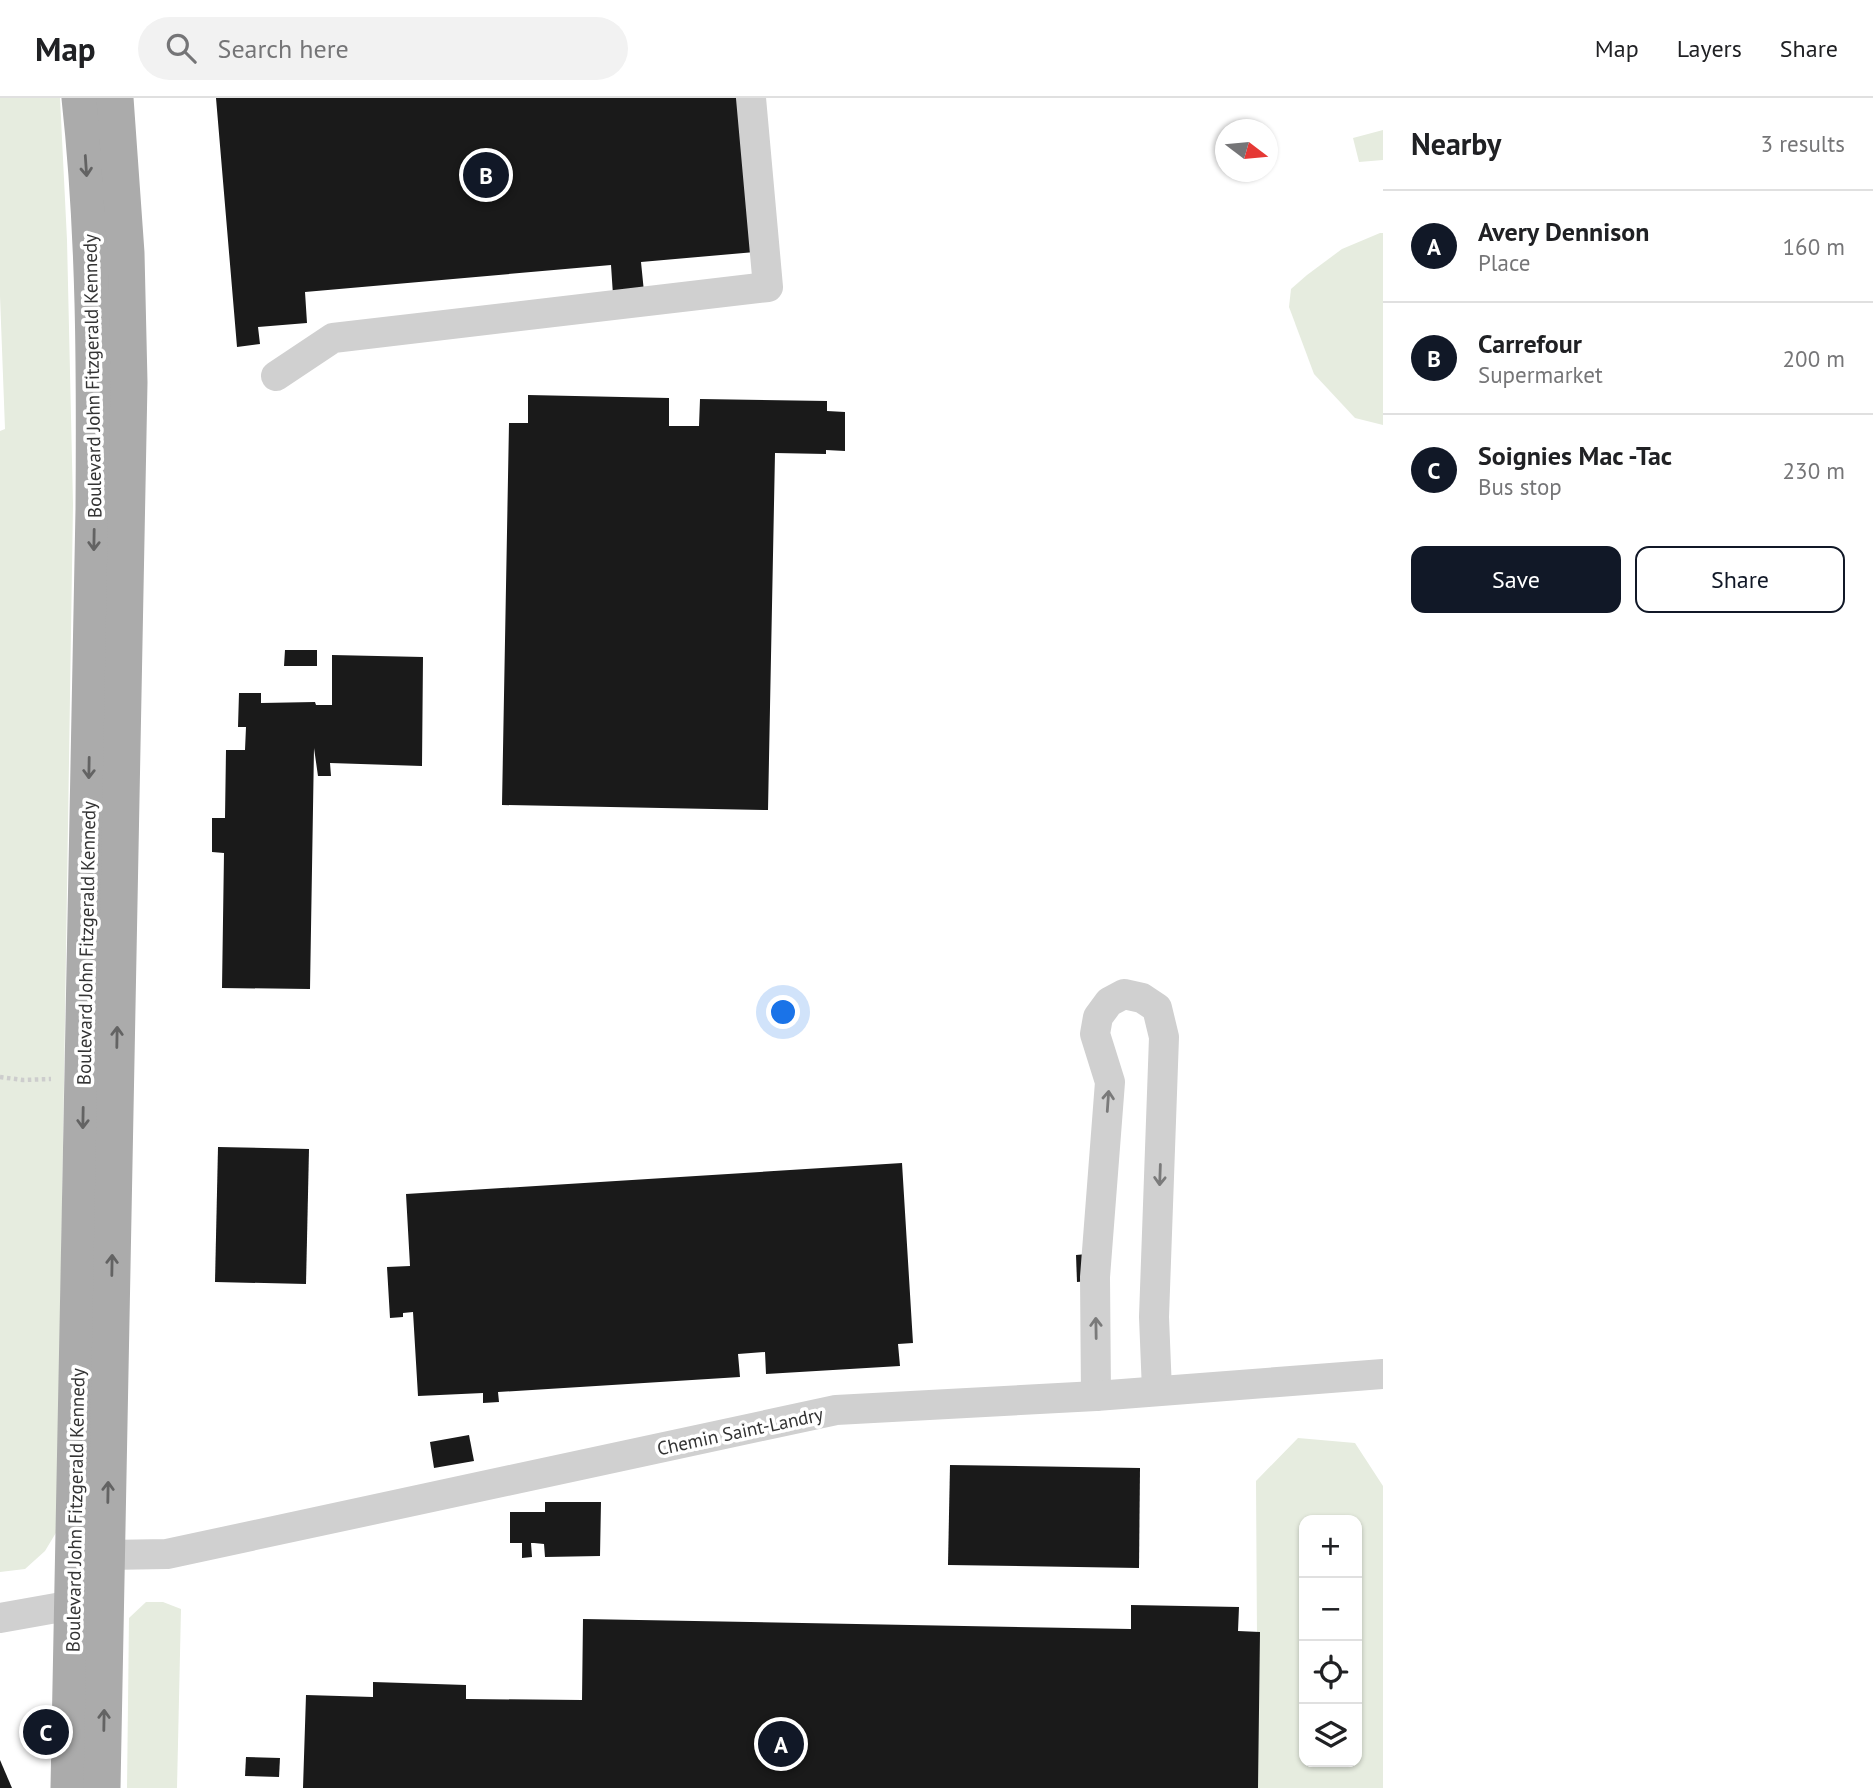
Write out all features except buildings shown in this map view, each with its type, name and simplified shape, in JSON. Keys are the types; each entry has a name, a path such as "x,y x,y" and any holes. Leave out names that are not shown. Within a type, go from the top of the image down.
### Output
{"main road":[{"name":"Boulevard John Fitzgerald Kennedy","path":"69,1788 95,380 91,251 80,98"},
{"name":"Boulevard John Fitzgerald Kennedy","path":"103,1788 129,382 127,253 115,98"}],"street":[{"path":"276,376 333,338 768,288 751,98"},
{"path":"1096,1396 1095,1277 1110,1082 1096,1034 1098,1017 1109,1002 1124,994 1142,998 1157,1008 1164,1037 1154,1317 1157,1391"},
{"name":"Chemin Saint-Landry","path":"107,1555 167,1554 836,1410 1096,1396 1383,1374"},
{"path":"0,1618 73,1605"}],"path":[{"path":"0,1077 23,1080 83,1078"}],"shaded area":[{"path":"0,98 60,98 67,240 73,504 57,1531 45,1551 25,1569 0,1572 0,431 5,429 0,296"},
{"path":"1383,130 1383,160 1359,162 1353,138"},
{"path":"1383,233 1383,425 1355,418 1314,374 1289,307 1291,289 1307,275 1342,249"},
{"path":"1298,1438 1355,1443 1383,1486 1383,1788 1254,1788 1256,1481"},
{"path":"146,1602 163,1602 181,1609 177,1788 127,1788 129,1618"}],"place":[{"name":"Carrefour","path":"486,175"},
{"name":"Soignies Mac -Tac","path":"46,1732"},
{"name":"Avery Dennison","path":"781,1744"}]}
